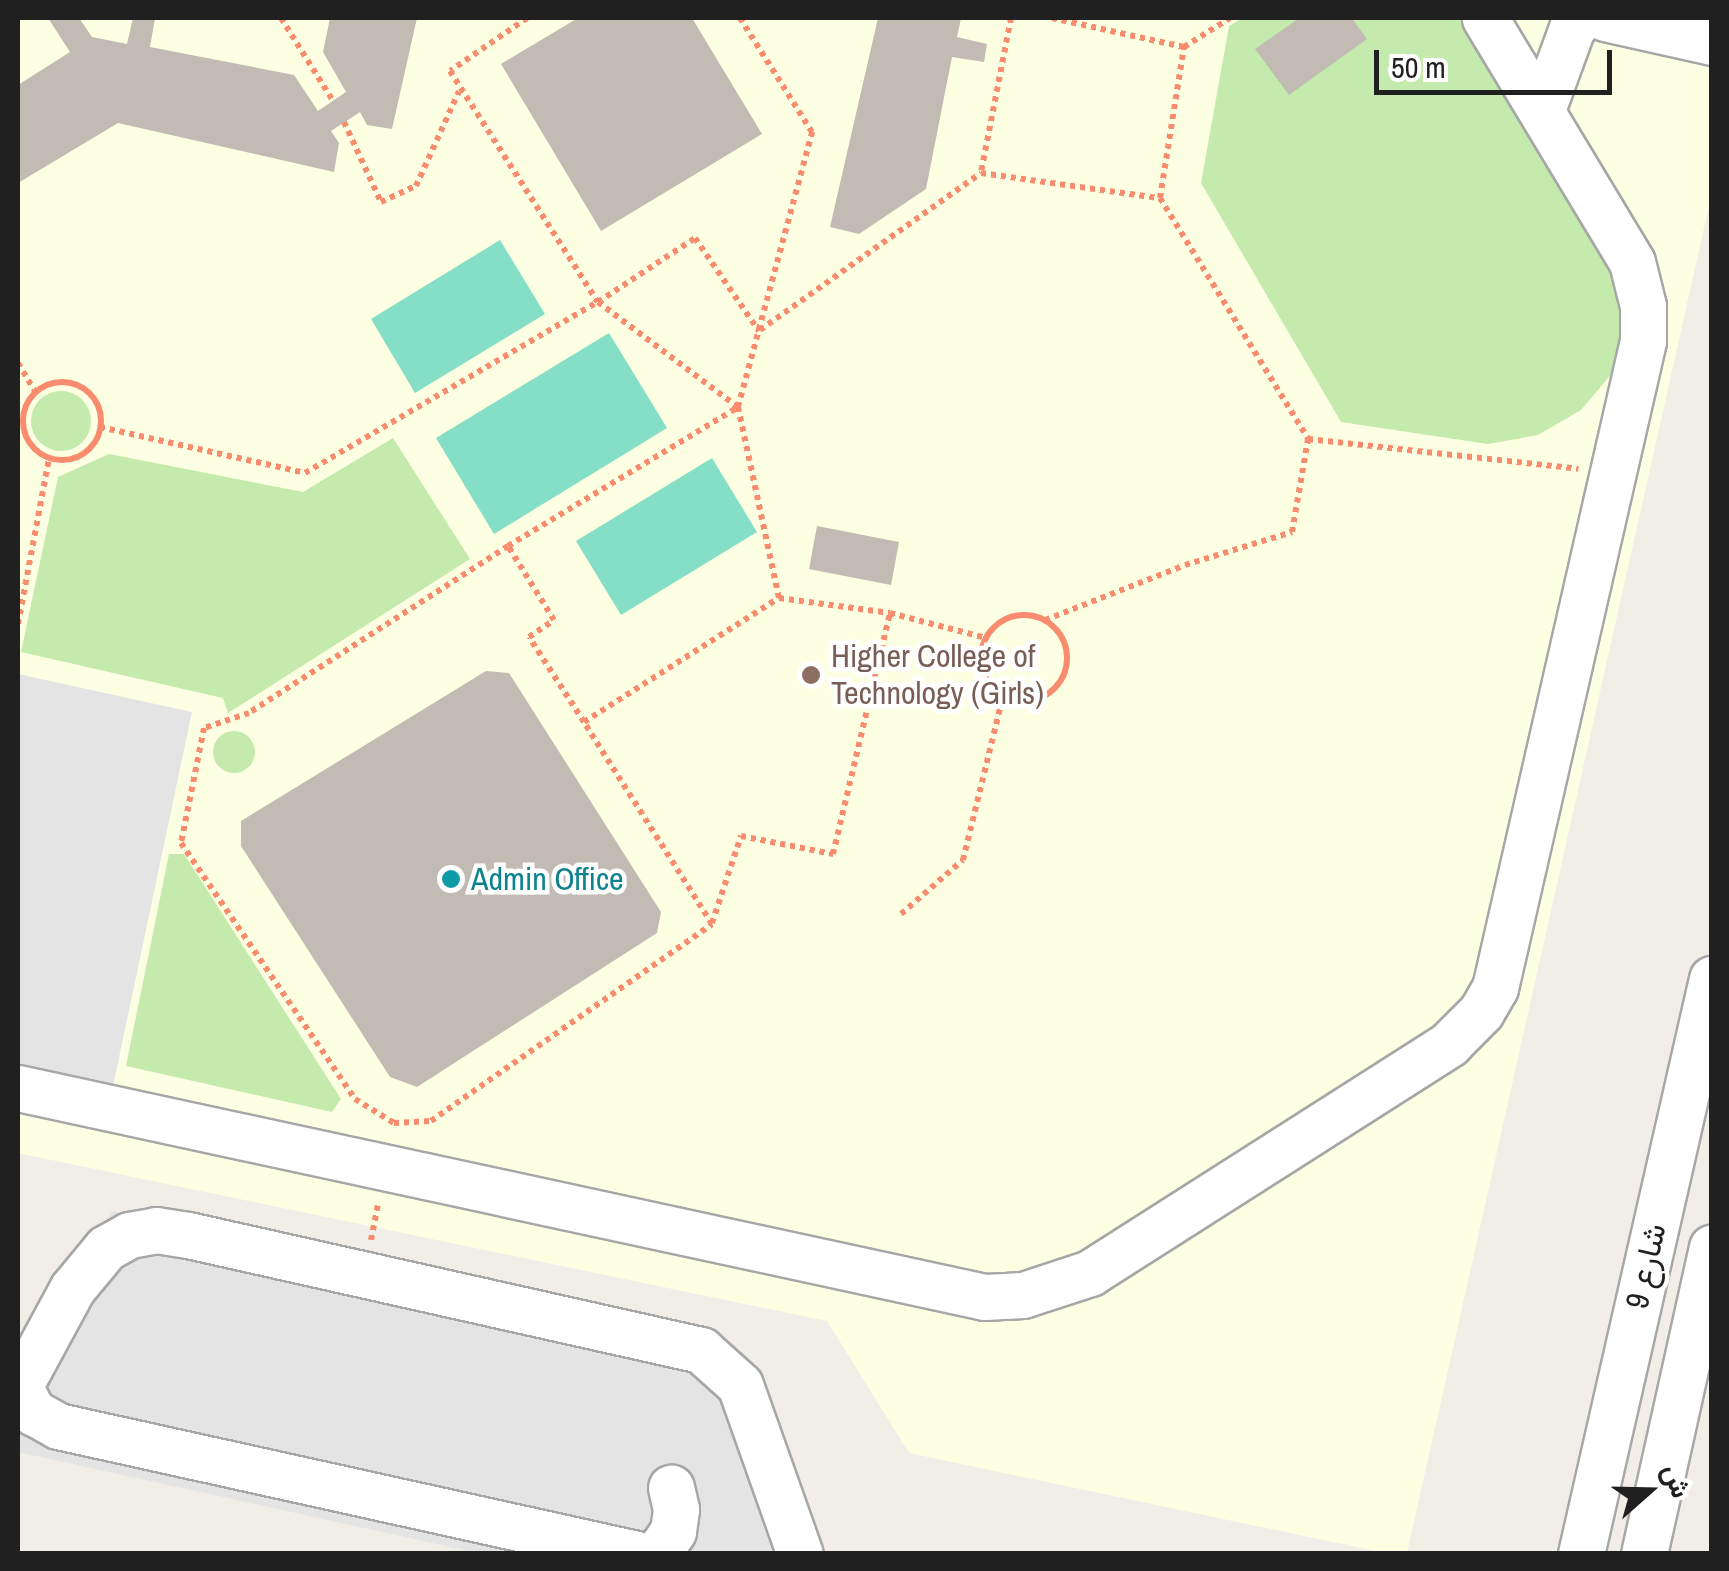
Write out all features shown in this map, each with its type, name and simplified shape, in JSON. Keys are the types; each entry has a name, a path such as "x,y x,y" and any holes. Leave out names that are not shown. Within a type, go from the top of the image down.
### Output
{"street":[{"path":"18,1088 984,1297 1058,1287 1090,1273 1449,1044 1481,1012 1495,988 1643,341 1644,306 1632,262 1485,18"},
{"path":"1542,110 1572,28 1581,18"},
{"path":"1605,18 1712,42"},
{"name":"شارع 9","path":"1581,1554 1712,979"},
{"path":"637,1554 58,1426 33,1412 18,1388 72,1288 106,1248 129,1234 156,1230 188,1234 701,1350 740,1385 800,1554"},
{"name":"شارع 9","path":"1644,1554 1712,1247"},
{"path":"657,1554 674,1531 676,1509 670,1488"}],"path":[{"path":"281,18 333,101"},
{"path":"527,18 450,71 460,90 598,302 738,407"},
{"path":"740,18 812,132 738,407 779,598"},
{"path":"981,174 1011,18"},
{"path":"1052,18 1184,46 1230,18"},
{"path":"1045,620 1185,565 1292,532 1308,439 1160,198 1184,46"},
{"path":"344,122 381,202 416,186 460,90"},
{"path":"759,331 981,174 1160,198"},
{"path":"100,427 305,472 598,302 694,238 759,331"},
{"path":"18,362 36,391"},
{"path":"60,382 86,390 100,413 100,427 96,440 76,458 49,458 28,441 23,428 27,402 36,391 60,382"},
{"path":"738,407 508,546 249,713 204,728 181,843 355,1099 394,1123 431,1121 712,924 741,836 833,854 890,612"},
{"path":"1308,439 1615,473"},
{"path":"18,624 49,458"},
{"path":"508,546 554,620 529,637 712,924"},
{"path":"584,722 779,598 890,612 986,638"},
{"path":"1032,616 1045,620 1064,640 1066,666 1062,680 1054,690 1030,701 1003,696 992,688 981,664 986,638 1006,619 1032,616"},
{"path":"901,914 963,860 1003,696"}],"shaded area":[{"name":"Higher College of Technology (Girls)","path":"18,18 1711,18 1711,197 1407,1553 1385,1553 909,1453 827,1321 18,1153"},
{"path":"18,674 192,712 113,1086 18,1065"},
{"path":"112,1211 737,1352 804,1553 478,1553 18,1452 18,1367"}],"green space":[{"path":"1243,18 1299,18 1256,49 1366,38 1352,18 1469,18 1612,248 1627,310 1613,372 1581,410 1538,435 1488,444 1341,422 1201,183 1229,26"},
{"path":"500,240 545,314 415,393 371,319"},
{"path":"609,333 667,428 494,534 436,438"},
{"path":"61,391 82,400 91,421 82,442 61,451 40,442 31,421 40,400"},
{"path":"393,438 470,559 228,713 223,698 21,652 58,477 109,454 303,492"},
{"path":"712,458 757,532 621,615 576,541"},
{"path":"234,731 249,737 255,752 249,767 234,773 219,767 213,752 219,737"},
{"path":"169,854 184,854 341,1099 332,1112 126,1066"}],"building":[{"path":"48,18 79,18 92,37 127,44 133,18 155,18 150,47 294,75 318,111 346,92 323,52 330,18 417,18 392,129 367,125 360,112 331,131 339,143 334,172 118,123 18,183 18,85 70,52"},
{"path":"578,18 692,18 762,134 601,231 501,64"},
{"path":"878,18 961,18 957,37 987,44 984,62 952,57 926,189 859,234 830,227"},
{"path":"1299,18 1352,18 1367,39 1289,95 1255,49"},
{"path":"817,526 899,542 891,585 809,569"},
{"name":"Admin Office","path":"486,671 509,673 661,912 657,933 417,1087 390,1077 241,846 241,821"}],"place":[{"name":"Higher College of Technology (Girls)","path":"811,675"},
{"name":"Admin Office","path":"451,879"}]}
